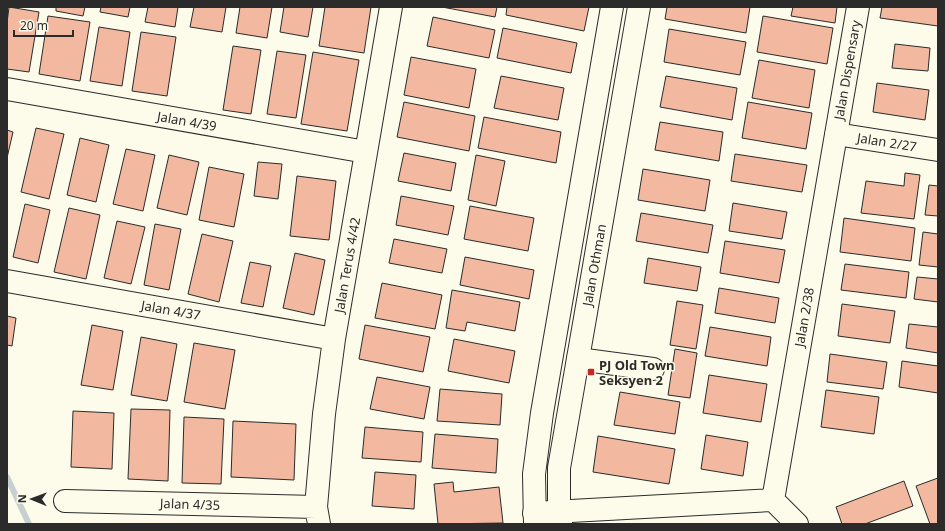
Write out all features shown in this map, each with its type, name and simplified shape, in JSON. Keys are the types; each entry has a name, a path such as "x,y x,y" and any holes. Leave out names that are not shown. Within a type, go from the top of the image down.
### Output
{"street":[{"name":"Jalan Terus 4/42","path":"318,516 324,414 334,339 392,7"},
{"name":"Jalan Othman","path":"534,519 534,474 542,413 612,7"},
{"name":"Jalan Othman","path":"560,518 559,468 639,7"},
{"name":"Jalan Dispensary","path":"836,134 858,7"},
{"name":"Jalan 4/39","path":"7,89 366,152"},
{"name":"Jalan 2/27","path":"836,134 938,150"},
{"name":"Jalan 2/38","path":"773,500 836,134"},
{"name":"Jalan 4/37","path":"7,282 334,339"},
{"path":"578,360 653,369"},
{"path":"534,519 773,500 797,524"},
{"name":"Jalan 4/35","path":"65,501 318,516"}],"building":[{"path":"9,7 39,12 29,72 7,69 7,23"},
{"path":"56,7 85,7 83,16 56,11"},
{"path":"101,7 130,7 128,17 100,12"},
{"path":"148,7 178,7 175,27 145,22"},
{"path":"194,7 226,7 222,32 190,27"},
{"path":"240,7 272,7 267,38 236,33"},
{"path":"284,7 313,7 308,37 280,32"},
{"path":"325,7 371,7 364,53 319,46"},
{"path":"442,7 497,7 495,17"},
{"path":"507,7 589,7 584,31 506,15"},
{"path":"667,7 750,7 746,33 665,19"},
{"path":"793,7 837,7 835,23 791,16"},
{"path":"882,7 938,7 938,26 880,18"},
{"path":"48,16 90,22 80,81 39,74"},
{"path":"763,16 833,28 827,64 757,52"},
{"path":"433,17 495,30 489,58 427,46"},
{"path":"99,27 130,32 122,86 90,81"},
{"path":"503,28 577,43 571,73 497,58"},
{"path":"669,29 746,42 740,75 664,62"},
{"path":"141,32 176,37 167,96 132,91"},
{"path":"895,44 930,48 928,71 892,68"},
{"path":"233,46 261,50 251,114 223,110"},
{"path":"277,51 306,55 296,118 267,114"},
{"path":"313,52 359,60 347,131 301,124"},
{"path":"411,57 476,69 469,108 404,95"},
{"path":"759,60 815,70 809,108 752,98"},
{"path":"501,76 564,88 558,120 494,108"},
{"path":"666,76 737,88 732,120 660,107"},
{"path":"877,83 929,90 925,120 873,112"},
{"path":"404,102 475,116 469,151 397,137"},
{"path":"748,102 812,113 806,149 742,138"},
{"path":"484,117 561,132 556,163 478,148"},
{"path":"660,122 723,132 719,161 655,150"},
{"path":"36,128 64,134 49,199 21,192"},
{"path":"7,130 13,132 7,158"},
{"path":"80,138 109,145 96,202 67,195"},
{"path":"126,149 155,155 143,211 113,204"},
{"path":"404,153 456,163 451,191 398,181"},
{"path":"735,154 807,165 802,192 731,181"},
{"path":"169,155 199,162 187,215 157,208"},
{"path":"476,155 505,161 496,206 468,200"},
{"path":"258,162 282,164 278,199 254,196"},
{"path":"209,167 244,174 234,227 199,220"},
{"path":"643,169 710,180 705,211 638,200"},
{"path":"905,173 920,175 914,219 861,213 866,181 904,186"},
{"path":"297,176 336,181 329,240 290,236"},
{"path":"929,185 938,186 938,216 925,215"},
{"path":"401,196 454,206 448,235 396,225"},
{"path":"733,203 787,212 782,239 729,231"},
{"path":"25,204 50,210 38,263 13,257"},
{"path":"470,206 534,218 528,251 464,239"},
{"path":"69,208 100,215 86,279 54,272"},
{"path":"641,213 713,225 708,253 636,241"},
{"path":"844,218 915,228 911,261 840,252"},
{"path":"117,221 145,227 131,284 104,278"},
{"path":"155,224 181,229 169,290 144,285"},
{"path":"923,232 938,234 938,267 919,265"},
{"path":"202,234 233,241 219,302 188,294"},
{"path":"394,239 447,249 442,273 389,263"},
{"path":"725,241 785,250 779,283 720,273"},
{"path":"295,253 325,260 314,315 283,308"},
{"path":"465,257 534,270 529,299 460,285"},
{"path":"648,258 701,267 697,291 644,283"},
{"path":"250,262 271,266 263,307 241,303"},
{"path":"845,264 909,272 906,298 841,290"},
{"path":"917,277 938,279 938,302 914,299"},
{"path":"382,283 442,295 435,329 375,318"},
{"path":"719,288 779,298 775,323 715,313"},
{"path":"452,290 520,302 515,331 467,322 465,331 446,328"},
{"path":"677,301 703,305 696,349 670,345"},
{"path":"842,304 895,311 890,343 838,336"},
{"path":"7,316 16,318 12,346 7,345"},
{"path":"909,324 938,327 938,353 906,348"},
{"path":"92,325 123,331 113,390 81,385"},
{"path":"365,325 430,337 423,372 359,359"},
{"path":"710,327 771,337 767,366 705,356"},
{"path":"141,337 177,344 167,401 131,395"},
{"path":"454,339 515,351 509,383 448,371"},
{"path":"194,343 235,350 225,409 184,402"},
{"path":"675,349 697,353 690,398 668,395"},
{"path":"830,354 887,362 883,389 827,382"},
{"path":"902,361 938,366 938,393 899,387"},
{"path":"709,375 767,384 761,422 703,413"},
{"path":"377,377 430,387 424,419 370,409"},
{"path":"440,389 502,394 500,425 437,421"},
{"path":"826,390 879,397 874,434 821,427"},
{"path":"620,392 680,402 675,434 614,425"},
{"path":"131,409 170,410 168,481 128,479"},
{"path":"73,411 114,413 112,469 71,467"},
{"path":"184,417 224,419 221,484 182,483"},
{"path":"233,421 296,424 294,480 231,477"},
{"path":"365,427 423,432 421,462 362,458"},
{"path":"435,434 498,439 496,473 432,468"},
{"path":"706,435 748,442 743,476 701,469"},
{"path":"598,436 675,449 669,484 593,472"},
{"path":"375,472 416,475 414,509 372,506"},
{"path":"938,478 938,524 930,524 916,486"},
{"path":"904,481 913,506 865,524 842,524 836,507"},
{"path":"453,482 454,492 499,487 503,523 438,524 434,484"}],"waterway":[{"path":"7,477 29,524"}],"place":[{"name":"PJ Old Town Seksyen 2","path":"591,372"}]}
